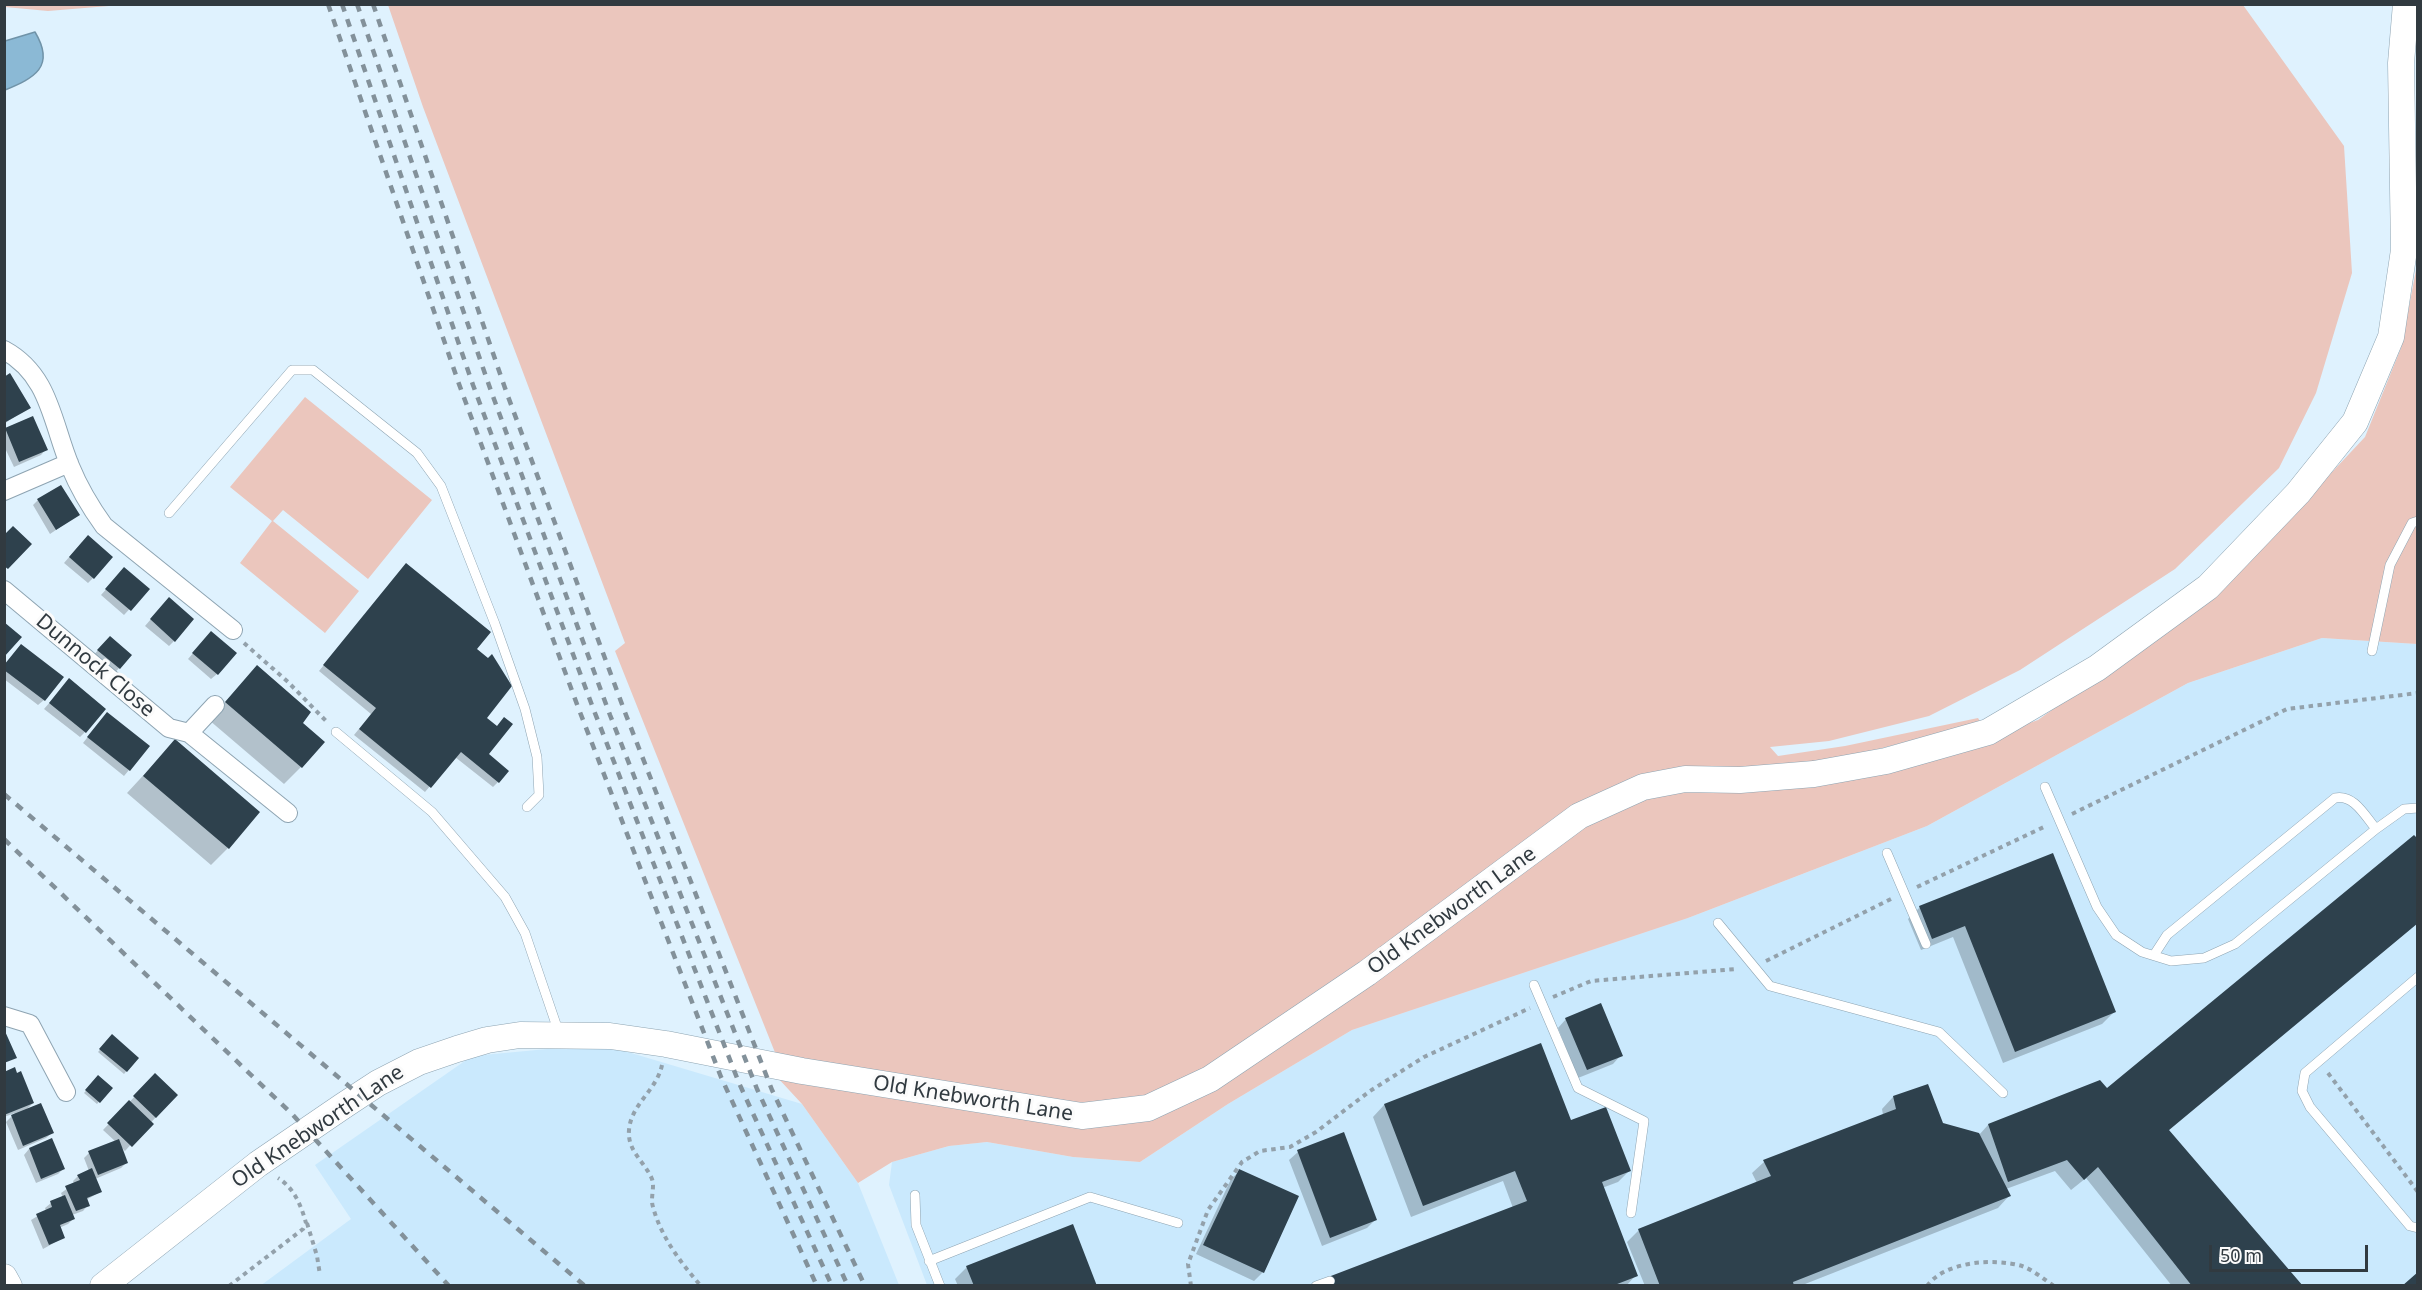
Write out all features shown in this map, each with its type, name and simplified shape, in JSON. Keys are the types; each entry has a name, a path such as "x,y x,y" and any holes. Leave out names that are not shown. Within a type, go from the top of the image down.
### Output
{"street":[{"name":"Old Knebworth Lane","path":"103,1286 258,1164 378,1083 419,1062 488,1040 559,1033 610,1036 666,1044 801,1071 1082,1116 1148,1108 1210,1079 1367,973 1579,816 1643,787 1685,779 1740,780 1814,774 1886,761 1988,732 2097,668 2208,586 2298,493 2355,422 2391,337 2404,250 2401,74 2406,4"},
{"path":"4,350 21,359 44,390 69,462 90,507 104,526 233,630"},
{"path":"4,491 69,462"},
{"name":"Dunnock Close","path":"4,590 169,728 189,733 288,813"},
{"path":"189,733 215,705"},
{"path":"6,1013 30,1024 66,1092"}],"lane":[{"path":"169,513 292,370 313,369 417,453 441,486 525,708 537,757 540,795 527,807"},
{"path":"2372,651 2390,565 2412,523 2418,521"},
{"path":"336,732 432,812 505,897 525,933 559,1033"},
{"path":"2045,787 2097,907 2116,935 2142,952 2171,961 2204,958 2235,944 2376,829 2404,809 2418,808"},
{"path":"2154,956 2168,935 2335,798 2344,796 2350,798 2376,829"},
{"path":"1887,853 1926,944"},
{"path":"1718,923 1770,986 1939,1032 2003,1094"},
{"path":"2418,977 2305,1073 2302,1091 2310,1107 2410,1226 2418,1228"},
{"path":"1534,985 1578,1088 1644,1121 1631,1213"},
{"path":"915,1196 916,1225 940,1286"},
{"path":"929,1261 1090,1197 1178,1223"},
{"path":"1316,1286 1330,1281"}],"path":[{"path":"233,630 336,732"},
{"path":"1191,1286 1188,1264 1208,1210 1242,1162 1260,1151 1290,1147 1316,1132 1370,1091 1424,1057 1591,981 1755,967 2287,709 2418,693"},
{"path":"666,1044 658,1077 634,1112 628,1131 634,1155 652,1180 652,1206 670,1247 701,1286"},
{"path":"2319,1061 2418,1192"},
{"path":"258,1164 288,1185 302,1208 317,1256 320,1275"},
{"path":"229,1286 303,1229 306,1223"},
{"path":"1927,1286 1934,1276 1968,1262 2023,1266 2054,1286"}],"shaded area":[{"path":"4,5 121,5 48,11 5,7"},
{"path":"388,5 2243,5 2344,146 2352,273 2316,393 2279,468 2175,569 2020,670 1929,716 1829,741 1770,747 1778,756 1845,746 1978,718 1981,723 1839,759 1646,777 1199,1075 1144,1100 1082,1107 776,1055 615,651 625,643 423,107"},
{"path":"35,32 43,54 39,70 25,81 5,90 5,41"},
{"path":"2417,265 2417,644 2322,638 2188,683 1927,826 1688,918 1352,1030 1228,1104 1140,1162 1073,1157 987,1142 949,1146 892,1162 858,1183 802,1104 777,1077 1144,1121 1583,826 1635,801 1682,791 1925,760 2038,720 2176,621 2273,535 2365,437 2401,348"},
{"path":"305,397 432,500 368,579 283,510 273,521 359,591 325,633 240,563 272,521 230,487"},
{"path":"2322,638 2417,644 2417,1285 927,1285 889,1185 892,1162 949,1146 987,1142 1073,1157 1140,1162 1228,1104 1352,1030 1688,918 1927,826 2188,683"},
{"path":"601,1044 802,1104 858,1183 899,1285 260,1286 351,1219 315,1165 472,1056"}],"building":[{"path":"10,373 31,408 4,423 4,377"},
{"path":"33,416 48,450 19,462 5,428"},
{"path":"61,485 80,515 56,530 37,499"},
{"path":"13,526 32,544 8,569 4,566 4,535"},
{"path":"88,535 113,557 94,579 69,557"},
{"path":"406,563 491,632 477,649 488,658 492,654 512,686 487,718 497,726 504,717 513,724 489,754 509,771 499,783 461,752 431,788 359,729 376,708 323,665"},
{"path":"124,567 150,589 131,611 105,589"},
{"path":"169,597 194,619 175,642 150,619"},
{"path":"4,622 22,637 4,657"},
{"path":"211,631 237,653 218,675 192,653"},
{"path":"110,636 132,655 120,669 97,650"},
{"path":"21,644 64,677 45,701 4,670 4,665"},
{"path":"257,665 311,712 303,723 325,742 302,768 225,702"},
{"path":"69,678 106,709 86,733 49,703"},
{"path":"107,712 150,746 130,771 87,737"},
{"path":"175,739 260,812 229,849 143,776"},
{"path":"2414,835 2418,839 2418,923 2169,1130 2303,1286 2192,1286 2098,1167 2084,1180 2067,1160 2008,1182 1988,1124 2100,1080 2107,1088"},
{"path":"2053,853 2116,1012 2015,1052 1965,926 1932,939 1919,906"},
{"path":"1601,1003 1623,1056 1587,1070 1565,1018"},
{"path":"4,1029 17,1058 4,1063"},
{"path":"112,1034 139,1058 127,1072 99,1049"},
{"path":"1541,1043 1571,1120 1606,1107 1631,1171 1602,1182 1638,1276 1612,1286 1326,1286 1323,1279 1527,1201 1515,1171 1423,1206 1384,1104"},
{"path":"15,1067 17,1073 21,1071 34,1103 4,1115 4,1072"},
{"path":"155,1073 178,1095 156,1118 133,1096"},
{"path":"98,1075 113,1088 100,1103 85,1090"},
{"path":"1928,1084 1943,1123 1979,1133 2011,1196 1793,1282 1794,1286 1660,1286 1638,1229 1771,1176 1763,1160 1896,1109 1893,1096"},
{"path":"129,1100 154,1124 132,1147 107,1123"},
{"path":"41,1103 54,1133 23,1146 11,1115"},
{"path":"1344,1132 1377,1220 1330,1238 1297,1150"},
{"path":"52,1138 65,1169 41,1179 29,1148"},
{"path":"119,1139 128,1163 98,1175 88,1151"},
{"path":"92,1168 102,1192 87,1198 90,1206 76,1211 65,1186 80,1180 77,1175"},
{"path":"1239,1169 1299,1196 1264,1273 1203,1245"},
{"path":"65,1195 75,1219 60,1225 65,1238 49,1245 36,1214 52,1207 50,1201"},
{"path":"1073,1224 1097,1286 974,1286 966,1266"},
{"path":"2418,1272 2418,1286 2402,1286"}],"railway":[{"path":"328,4 459,384 578,707 721,1077 817,1286"},
{"path":"342,4 473,385 593,708 739,1083 832,1286"},
{"path":"357,4 491,391 610,715 757,1089 848,1286"},
{"path":"373,4 506,391 626,715 772,1090 865,1286"},
{"path":"4,794 585,1286"},
{"path":"4,839 292,1114 449,1286"}]}
